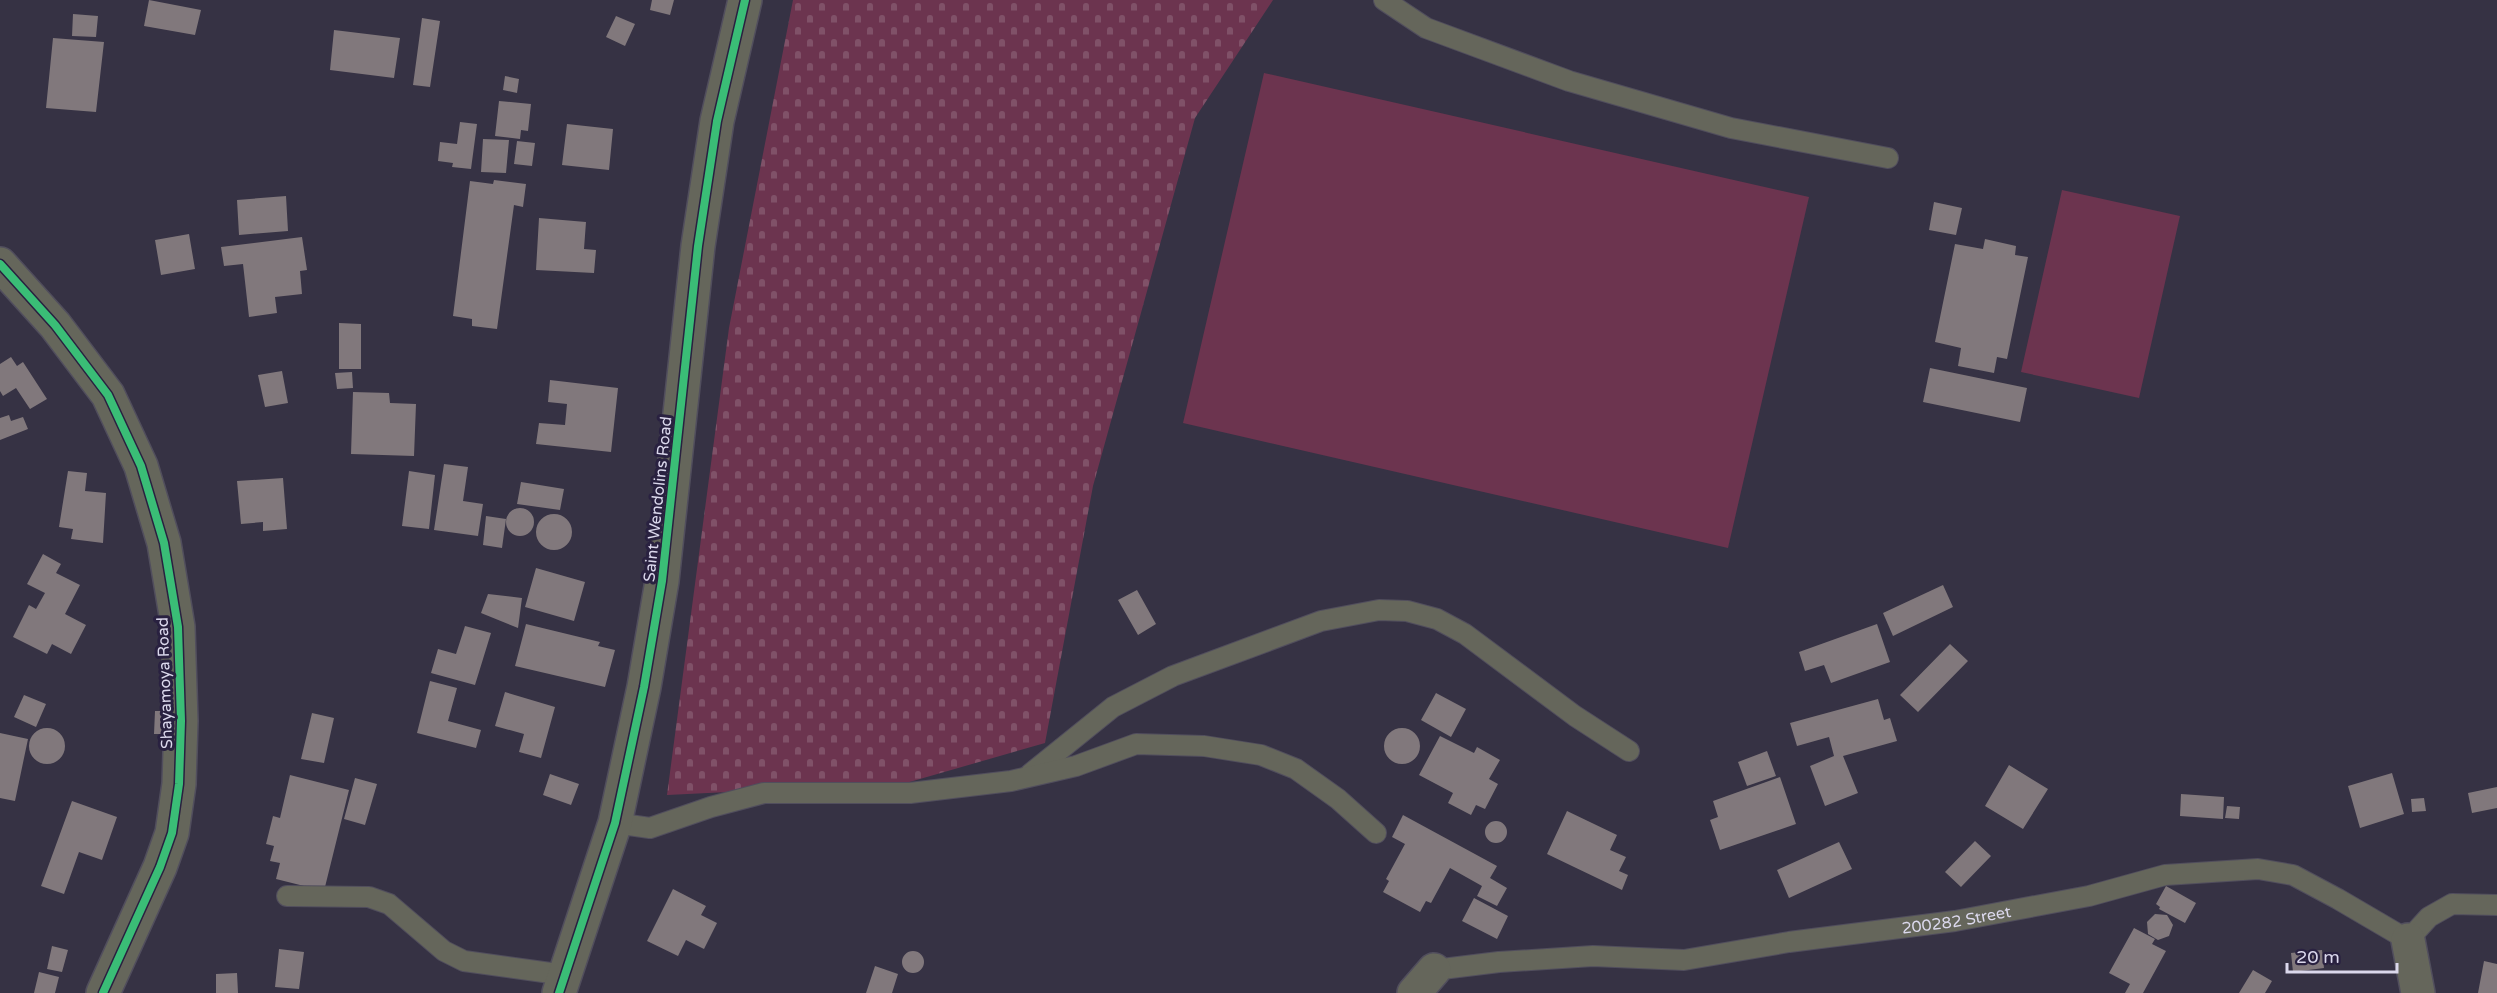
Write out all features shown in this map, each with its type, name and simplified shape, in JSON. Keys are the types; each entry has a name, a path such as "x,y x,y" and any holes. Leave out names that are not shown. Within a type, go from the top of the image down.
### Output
{"street":[{"name":"Saint Wendolins Road","path":"562,984 615,823 644,687 662,581 698,246 717,121 745,0"},
{"name":"Shayamoya Road","path":"0,264 55,326 108,395 141,466 164,543 178,627 181,721 179,784 172,833 160,867 103,993"},
{"path":"2408,940 2418,993"}],"lane":[{"path":"1384,0 1426,28 1569,81 1731,128 1888,158"},
{"path":"1026,777 1113,707 1173,676 1321,621 1379,610 1407,611 1437,619 1465,634 1575,716 1629,751"},
{"path":"615,823 650,828 764,793 910,793 1026,777 1076,766 1137,744 1204,746 1261,755 1296,769 1338,798 1376,833"},
{"name":"200282 Street","path":"1424,982 1499,962 1593,956 1684,960 1789,942 1955,921 2089,896 2165,875 2258,869 2293,875 2338,898 2408,940"},
{"path":"287,896 369,897 389,904 444,951 464,961 562,984"},
{"path":"2408,940 2429,917 2452,904 2497,905"}],"green space":[{"path":"793,0 1273,0 1195,118 1093,486 1045,743 906,783 667,795 729,328"},
{"path":"1264,73 1809,197 1728,548 1183,423"},
{"path":"2062,190 2180,216 2139,398 2021,372"}],"building":[{"path":"149,0 201,10 195,35 144,26"},
{"path":"652,0 674,0 670,15 650,10"},
{"path":"73,14 98,16 96,37 72,36"},
{"path":"616,16 635,24 625,46 606,37"},
{"path":"422,18 440,21 430,87 413,85"},
{"path":"334,30 400,38 394,78 330,70"},
{"path":"53,38 104,42 96,112 46,108"},
{"path":"505,76 519,79 517,93 503,90"},
{"path":"499,101 531,104 528,131 521,130 520,139 495,136"},
{"path":"460,122 477,124 471,169 452,167 453,163 438,161 440,142 457,144"},
{"path":"567,124 613,129 609,170 562,165"},
{"path":"483,139 509,140 506,173 481,172"},
{"path":"517,141 535,143 532,166 514,164"},
{"path":"494,180 526,184 523,207 514,205 497,329 472,326 472,319 453,316 470,181 493,184"},
{"path":"286,196 288,231 239,235 237,200"},
{"path":"1934,202 1962,208 1956,235 1929,230"},
{"path":"539,218 586,222 584,249 596,250 594,273 536,270"},
{"path":"189,234 195,269 161,275 155,240"},
{"path":"302,237 307,270 300,271 302,294 275,297 277,313 249,317 243,264 224,266 221,247"},
{"path":"1985,239 2016,246 2015,255 2028,257 2007,359 1997,357 1994,373 1958,366 1961,348 1935,342 1955,244 1983,249"},
{"path":"339,323 361,324 361,369 339,369"},
{"path":"11,357 17,366 23,362 47,399 30,409 16,388 3,396 0,391 0,364"},
{"path":"1930,368 2027,388 2020,422 1923,402"},
{"path":"282,371 288,403 265,407 258,375"},
{"path":"352,372 353,388 337,389 335,373"},
{"path":"550,380 618,388 611,452 536,444 539,423 565,425 567,404 548,402"},
{"path":"353,392 389,393 390,403 416,404 414,456 351,454"},
{"path":"9,415 11,421 23,417 28,429 0,440 0,418"},
{"path":"444,464 468,467 463,501 483,504 478,536 434,530"},
{"path":"68,471 87,473 85,491 106,493 103,543 71,539 73,529 59,527"},
{"path":"409,471 435,475 429,529 402,526"},
{"path":"283,478 287,529 263,531 263,522 241,524 237,481"},
{"path":"521,482 564,489 560,510 517,504"},
{"path":"520,508 530,512 534,522 530,532 520,536 510,532 506,522 510,512"},
{"path":"554,514 567,519 572,532 567,545 554,550 541,545 536,532 541,519"},
{"path":"486,516 506,519 502,548 483,545"},
{"path":"43,554 61,564 56,573 80,585 65,614 86,625 71,654 52,644 47,654 13,637 29,605 36,609 45,593 27,584"},
{"path":"536,568 585,582 574,621 525,607"},
{"path":"1943,585 1953,607 1893,636 1883,613"},
{"path":"1137,590 1156,624 1138,635 1118,600"},
{"path":"488,594 522,598 518,628 481,613"},
{"path":"526,624 600,642 598,646 615,650 605,687 515,666"},
{"path":"1877,624 1890,662 1831,683 1824,665 1805,671 1799,652"},
{"path":"465,626 491,633 475,685 431,673 438,649 456,654"},
{"path":"1950,644 1968,661 1918,712 1900,695"},
{"path":"430,681 457,688 448,721 481,730 476,748 417,733"},
{"path":"505,692 555,707 541,758 519,752 524,734 495,726"},
{"path":"1436,693 1466,709 1451,737 1421,720"},
{"path":"24,695 46,704 36,727 14,717"},
{"path":"1878,699 1884,720 1890,718 1897,741 1843,756 1858,793 1825,806 1810,766 1834,756 1829,737 1797,746 1790,723"},
{"path":"155,711 167,711 166,734 154,734"},
{"path":"312,713 334,718 324,763 301,759"},
{"path":"47,728 60,733 65,746 60,759 47,764 34,759 29,746 34,733"},
{"path":"1402,728 1415,733 1420,746 1415,759 1402,764 1389,759 1384,746 1389,733"},
{"path":"0,733 28,739 15,801 0,798"},
{"path":"1440,736 1474,753 1477,747 1500,760 1489,779 1498,784 1485,809 1476,805 1471,815 1448,803 1453,793 1419,775"},
{"path":"1767,751 1776,776 1747,786 1738,762"},
{"path":"2009,765 2048,789 2023,829 1985,806"},
{"path":"2392,773 2404,814 2360,828 2348,786"},
{"path":"550,774 579,784 571,805 543,795"},
{"path":"290,775 349,790 324,891 276,879 280,863 270,861 274,846 266,844 273,816 280,818"},
{"path":"1780,777 1796,824 1720,850 1710,820 1718,817 1713,801"},
{"path":"355,778 377,784 365,825 344,819"},
{"path":"2497,787 2497,808 2472,813 2468,793"},
{"path":"2181,794 2224,797 2223,819 2180,816"},
{"path":"2424,798 2426,811 2412,812 2411,799"},
{"path":"72,801 117,817 102,860 79,852 64,894 41,886"},
{"path":"2227,806 2240,807 2239,819 2225,818"},
{"path":"1567,811 1617,835 1610,850 1626,857 1619,871 1628,875 1622,890 1547,854"},
{"path":"1403,815 1497,866 1490,878 1507,888 1497,906 1477,896 1482,886 1450,868 1431,903 1426,901 1420,912 1383,892 1389,881 1386,879 1405,844 1392,837"},
{"path":"1496,821 1504,824 1507,832 1504,840 1496,843 1488,840 1485,832 1488,824"},
{"path":"1975,841 1991,856 1961,887 1945,872"},
{"path":"1839,842 1852,869 1789,898 1777,870"},
{"path":"2166,886 2196,903 2185,923 2159,909 2160,907 2156,904"},
{"path":"673,889 706,906 701,915 717,923 704,949 686,940 678,956 647,941"},
{"path":"1474,898 1508,916 1497,939 1462,921"},
{"path":"2155,914 2167,915 2173,925 2169,936 2158,940 2148,934 2147,922"},
{"path":"2134,928 2155,939 2152,944 2166,951 2143,993 2125,993 2130,984 2109,973"},
{"path":"52,946 68,950 62,972 47,969"},
{"path":"279,949 304,952 299,989 275,987"},
{"path":"2322,950 2324,968 2293,972 2291,953"},
{"path":"913,951 921,954 924,962 921,970 913,973 905,970 902,962 905,954"},
{"path":"2484,961 2497,964 2497,993 2478,993"},
{"path":"875,966 898,974 892,993 866,993"},
{"path":"2253,970 2272,981 2265,993 2239,993"},
{"path":"39,972 59,977 55,993 34,993"},
{"path":"237,973 238,993 216,993 216,974"}],"cycle path":[{"path":"559,993 615,823 644,687 662,581 698,246 717,121 745,0"},
{"path":"0,264 55,325 108,395 141,466 164,543 178,627 181,721 179,784 172,833 160,867 103,993"}]}
